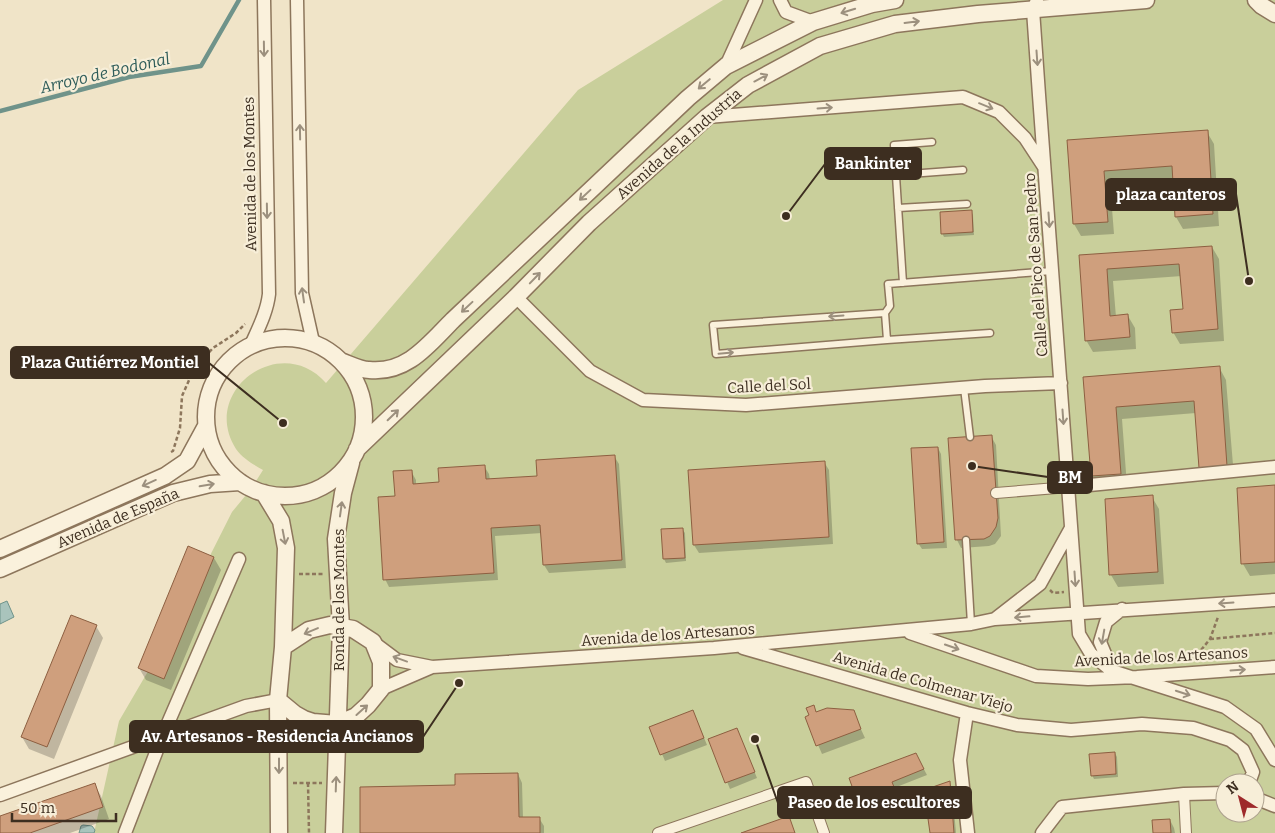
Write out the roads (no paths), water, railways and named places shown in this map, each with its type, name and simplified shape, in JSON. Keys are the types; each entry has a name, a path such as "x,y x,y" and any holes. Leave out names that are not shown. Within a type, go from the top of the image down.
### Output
{"street":[{"name":"Avenida de los Montes","path":"251,345 268,303 269,294 264,0"},
{"path":"297,0 302,293 313,342"},
{"path":"726,66 756,0"},
{"path":"780,0 786,12 812,22"},
{"name":"Avenida de la Industria","path":"343,362 368,370 388,370 416,358 453,320 688,98 726,66 812,22 872,4 895,0"},
{"name":"Avenida de la Industria","path":"355,454 589,223 707,117 748,85 820,46 895,24 1035,5 1146,0"},
{"path":"1256,0 1275,14"},
{"name":"Calle del Pico de San Pedro","path":"1035,5 1052,272 1078,612"},
{"path":"707,117 964,97 999,112 1025,138 1045,168"},
{"name":"Calle del Sol","path":"516,297 590,371 643,400 746,405 964,388 1061,383"},
{"path":"271,338 292,338 313,342 343,362 356,381 363,403 364,426 355,454 339,474 323,486 304,494 284,496 251,489 223,467 211,448 206,426 207,401 215,378 230,358 251,345 271,338"},
{"name":"Avenida de España","path":"0,549 166,476 187,461 206,426"},
{"name":"Ronda de los Montes","path":"334,833 341,627 336,539 343,494 355,454"},
{"path":"996,493 1275,467"},
{"name":"Avenida de España","path":"0,569 172,493 210,484 240,482"},
{"path":"264,493 281,521 286,548 283,647 278,700 279,833"},
{"path":"995,619 1040,584 1071,528"},
{"path":"125,833 162,737 239,560"},
{"name":"Avenida de los Artesanos","path":"373,642 397,660 432,667 736,646 905,631 970,624 995,619 1078,612 1275,600"},
{"path":"1112,671 1100,642 1106,622 1123,609"},
{"path":"1078,612 1079,634 1090,654 1112,671 1224,707 1256,729 1275,760"},
{"path":"278,700 304,719 313,722 338,724 356,716 381,689 381,662 373,642 353,629 330,625 309,630 283,647"},
{"name":"Avenida de los Artesanos","path":"905,631 1036,676 1088,680 1275,667"},
{"name":"Avenida de Colmenar Viejo","path":"736,646 967,713 1017,725 1071,730 1142,724 1193,728 1230,740 1242,750 1253,773"},
{"name":"Avenida de los Artesanos","path":"381,689 432,667"},
{"path":"0,795 246,706 278,700"},
{"path":"967,713 960,760 968,833"},
{"path":"658,833 806,782 824,833"},
{"path":"1042,833 1062,806 1184,794 1215,793"},
{"path":"1184,794 1186,833"}],"lane":[{"path":"903,283 894,145 932,142"},
{"path":"896,175 963,170"},
{"path":"898,208 967,204"},
{"path":"887,340 885,313 890,306 888,284 1052,272"},
{"path":"885,313 714,325 716,354 990,332"},
{"path":"964,388 970,437"},
{"path":"966,540 970,624"}],"water":[{"path":"7,601 14,617 0,624 0,604"},
{"path":"83,825 92,826 95,830 94,833 79,833"}],"waterway":[{"name":"Arroyo de Bodonal","path":"0,111 129,77 201,66 239,0"}],"place":[{"name":"Bankinter","path":"786,216"},
{"name":"plaza canteros","path":"1249,281"},
{"name":"Plaza Gutiérrez Montiel","path":"283,423"},
{"name":"BM","path":"972,466"},
{"name":"Av. Artesanos - Residencia Ancianos","path":"459,683"},
{"name":"Paseo de los escultores","path":"755,739"}]}
